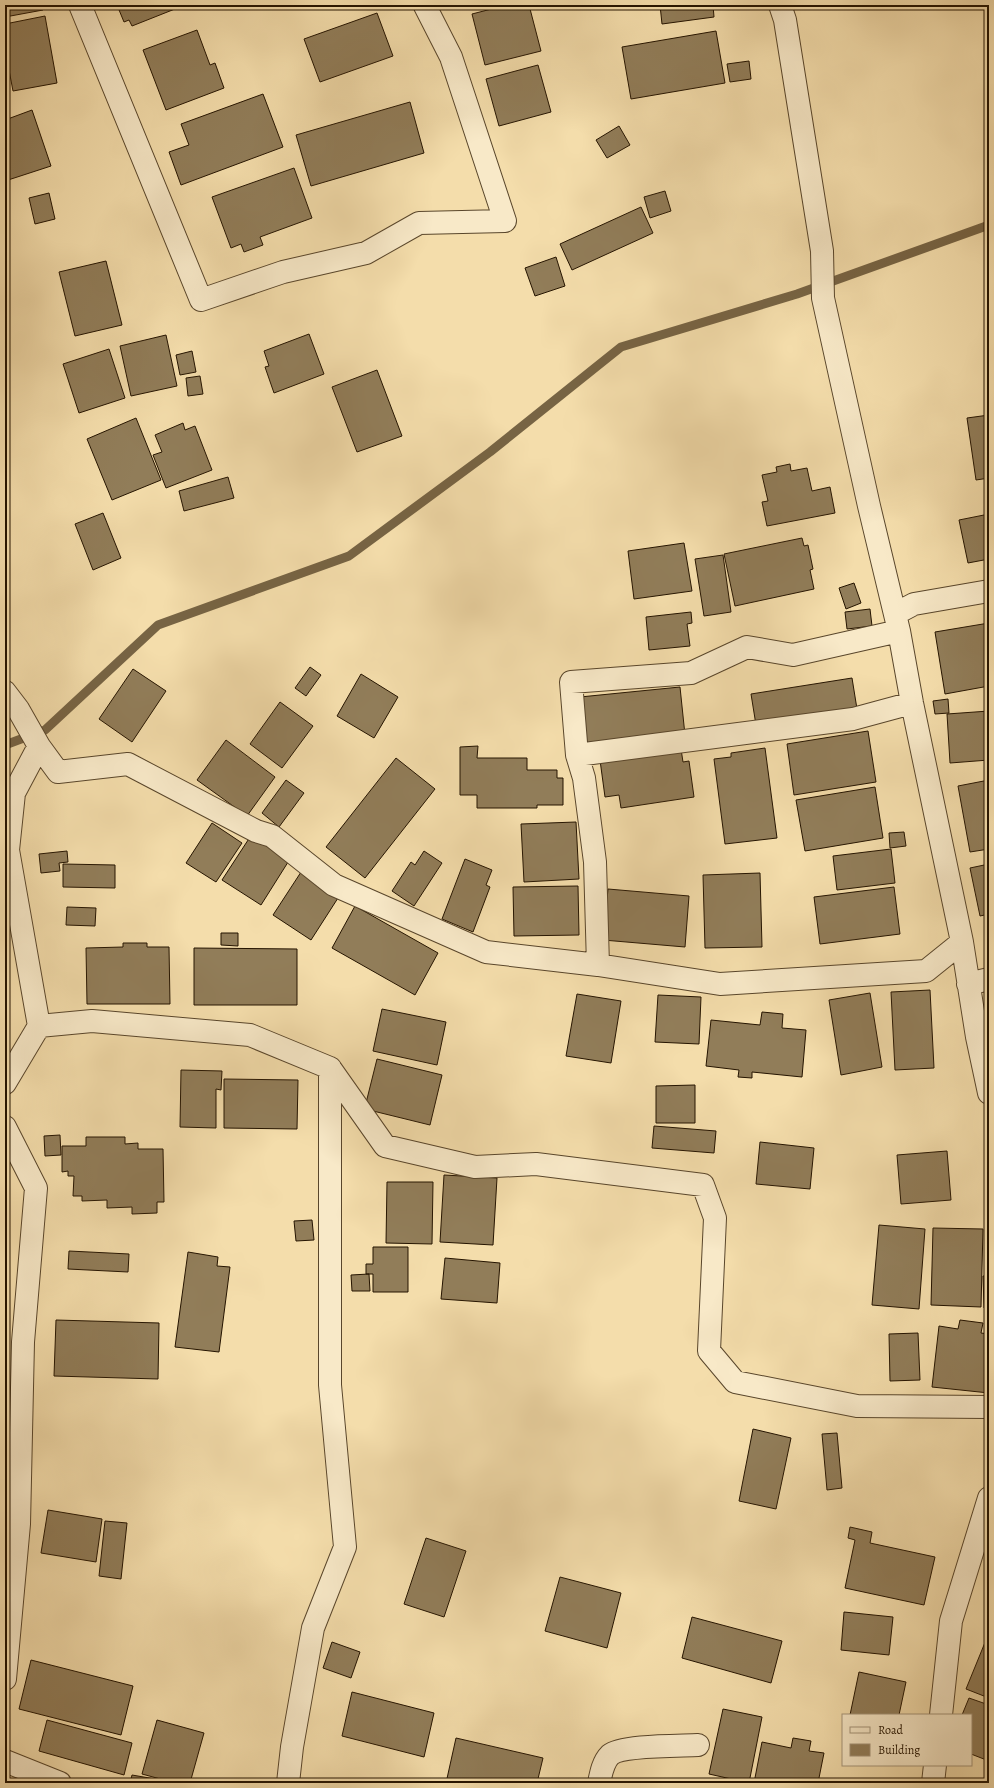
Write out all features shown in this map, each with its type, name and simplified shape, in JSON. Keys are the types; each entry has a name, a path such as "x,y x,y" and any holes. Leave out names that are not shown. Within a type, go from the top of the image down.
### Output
{"street":[{"path":"80,5 201,300 283,272 366,253 418,223 505,222 450,58 424,5"},
{"path":"780,5 785,20 822,251 823,298 868,506 897,623 912,703 962,942 977,1037 989,1093"},
{"path":"598,965 594,862 584,778 577,755 571,682 691,673 747,647 793,655 897,623 914,604 989,591"},
{"path":"5,692 18,709 39,746 58,772 128,764 256,831 272,836 334,885 486,952 598,965 720,984 926,971 962,942"},
{"path":"577,755 853,719 912,703"},
{"path":"5,1083 38,1026 8,850 14,793 39,746"},
{"path":"968,984 989,979"},
{"path":"38,1026 92,1021 250,1035 330,1068 384,1146 475,1167 536,1164 703,1185 715,1218 709,1351 735,1382 856,1406 989,1407"},
{"path":"288,1783 292,1747 313,1628 345,1547 330,1385 330,1068"},
{"path":"5,1127 36,1188 23,1342 20,1524 5,1679"},
{"path":"941,1714 951,1621 989,1498"},
{"path":"599,1783 605,1761 611,1753 624,1749 698,1745"},
{"path":"5,1761 60,1783"},
{"path":"933,1783 935,1766"}],"building":[{"path":"5,5 42,5 43,10 5,17"},
{"path":"117,5 185,5 132,26 129,20 124,22"},
{"path":"507,5 529,5 541,51 485,65 472,14"},
{"path":"660,5 713,5 714,17 662,24"},
{"path":"377,13 393,56 320,82 304,39"},
{"path":"45,16 57,83 13,91 5,49 5,24"},
{"path":"197,30 210,65 215,63 224,88 166,110 143,50"},
{"path":"716,31 725,83 631,99 622,47"},
{"path":"749,61 751,79 730,82 727,64"},
{"path":"538,65 551,112 499,126 486,79"},
{"path":"263,94 283,147 181,185 169,152 189,145 181,124"},
{"path":"410,102 424,153 311,186 296,135"},
{"path":"32,110 51,166 5,181 5,120"},
{"path":"619,126 630,145 607,158 596,140"},
{"path":"294,168 312,218 260,237 263,245 244,252 241,244 231,248 212,197"},
{"path":"665,191 671,211 650,218 644,197"},
{"path":"49,193 55,219 35,224 29,198"},
{"path":"641,207 653,233 572,270 560,244"},
{"path":"556,257 565,286 535,296 525,268"},
{"path":"106,261 122,325 75,336 59,272"},
{"path":"309,334 324,374 274,393 265,367 269,366 264,351"},
{"path":"166,335 177,386 131,396 120,346"},
{"path":"109,349 125,398 79,413 63,364"},
{"path":"192,351 196,372 180,375 176,355"},
{"path":"377,370 402,436 357,452 332,387"},
{"path":"200,376 203,394 188,396 186,378"},
{"path":"989,415 989,478 976,480 967,418"},
{"path":"136,418 161,480 112,500 87,439"},
{"path":"183,423 185,430 195,426 212,470 166,488 153,455 162,452 155,435"},
{"path":"790,464 791,471 807,468 812,491 830,487 835,513 767,526 762,502 768,501 762,475 777,472 776,467"},
{"path":"228,477 234,498 184,511 179,491"},
{"path":"103,513 121,558 93,570 75,524"},
{"path":"989,514 989,559 968,563 959,520"},
{"path":"802,538 804,546 808,545 813,569 810,570 814,589 735,606 724,554"},
{"path":"684,543 692,591 634,599 628,551"},
{"path":"723,555 731,612 704,616 695,559"},
{"path":"854,583 861,603 846,609 839,588"},
{"path":"870,609 872,626 847,629 845,612"},
{"path":"691,612 692,623 687,624 690,646 649,650 646,617"},
{"path":"989,623 989,686 945,694 935,632"},
{"path":"310,667 321,675 306,696 295,688"},
{"path":"133,669 166,691 132,742 99,719"},
{"path":"361,674 398,697 374,738 337,716"},
{"path":"852,678 857,709 756,725 751,694"},
{"path":"680,687 685,735 586,745 580,697"},
{"path":"948,699 949,713 935,714 933,701"},
{"path":"280,702 313,726 282,768 250,744"},
{"path":"989,711 989,760 950,763 947,714"},
{"path":"868,731 876,782 794,795 787,744"},
{"path":"226,740 275,777 247,816 197,780"},
{"path":"478,746 477,758 527,758 527,770 557,770 557,778 563,778 563,805 537,805 537,808 477,808 477,795 460,795 460,747"},
{"path":"765,748 777,838 725,844 714,759 731,757 731,753"},
{"path":"681,749 683,762 689,761 694,797 621,808 619,795 605,797 600,760"},
{"path":"396,758 435,789 365,878 326,847"},
{"path":"286,780 304,793 279,827 262,813"},
{"path":"989,780 989,849 970,852 958,786"},
{"path":"875,787 883,838 805,851 796,800"},
{"path":"576,822 579,879 524,882 521,824"},
{"path":"212,823 242,843 216,882 186,863"},
{"path":"904,832 906,846 890,848 889,833"},
{"path":"252,834 290,859 261,905 222,880"},
{"path":"891,849 895,883 837,890 833,856"},
{"path":"67,851 68,862 59,863 60,871 41,873 39,854"},
{"path":"424,851 442,863 414,906 392,891 411,862 415,865"},
{"path":"465,859 492,870 486,885 490,887 473,932 442,919"},
{"path":"63,864 115,865 115,888 63,887"},
{"path":"989,864 989,914 980,916 970,868"},
{"path":"303,869 338,898 311,940 273,915"},
{"path":"760,873 762,947 705,948 703,875"},
{"path":"578,886 579,935 514,936 513,887"},
{"path":"894,887 900,934 820,944 814,897"},
{"path":"608,889 689,896 685,947 603,940"},
{"path":"355,906 438,953 415,995 332,948"},
{"path":"67,907 96,908 95,926 66,925"},
{"path":"221,933 238,933 238,946 221,945"},
{"path":"123,943 147,943 147,947 169,947 170,1004 87,1004 86,948 123,947"},
{"path":"194,948 297,949 297,1005 194,1005"},
{"path":"5,951 7,951 8,971 5,971"},
{"path":"930,990 934,1068 895,1070 891,992"},
{"path":"870,993 882,1067 841,1075 829,1000"},
{"path":"577,994 621,1001 611,1063 566,1056"},
{"path":"658,995 701,997 699,1044 655,1042"},
{"path":"382,1009 446,1022 437,1065 373,1051"},
{"path":"762,1012 783,1014 782,1028 806,1030 802,1077 752,1072 752,1078 738,1077 739,1070 706,1066 711,1020 760,1025"},
{"path":"377,1059 442,1075 430,1125 369,1110 365,1107"},
{"path":"181,1070 222,1071 221,1090 216,1089 216,1128 180,1127"},
{"path":"224,1079 298,1080 297,1129 224,1128"},
{"path":"695,1085 695,1123 656,1123 656,1086"},
{"path":"654,1126 716,1131 714,1153 652,1148"},
{"path":"60,1135 61,1155 45,1156 44,1136"},
{"path":"86,1137 125,1137 125,1144 138,1143 138,1149 163,1149 164,1202 157,1202 157,1213 132,1214 132,1207 107,1208 107,1200 82,1201 82,1196 73,1196 74,1176 68,1176 68,1171 62,1172 62,1146 86,1146"},
{"path":"760,1142 814,1148 810,1189 756,1184"},
{"path":"947,1151 951,1200 901,1204 897,1155"},
{"path":"444,1175 497,1178 493,1245 440,1242"},
{"path":"387,1182 433,1182 432,1244 386,1243"},
{"path":"312,1220 314,1240 296,1241 294,1221"},
{"path":"879,1225 925,1229 919,1309 872,1305"},
{"path":"933,1228 983,1229 981,1307 931,1305"},
{"path":"373,1247 408,1247 408,1292 373,1292 373,1274 366,1274 366,1264 373,1264"},
{"path":"69,1251 129,1254 128,1272 68,1269"},
{"path":"188,1252 218,1257 217,1266 230,1267 219,1352 175,1347"},
{"path":"445,1258 500,1263 497,1303 441,1299"},
{"path":"369,1274 370,1291 352,1291 351,1275"},
{"path":"983,1276 989,1276 989,1308 984,1308"},
{"path":"56,1320 159,1323 158,1379 54,1376"},
{"path":"960,1320 983,1323 981,1333 989,1334 989,1393 932,1387 939,1326 958,1329"},
{"path":"918,1333 920,1380 890,1381 889,1334"},
{"path":"753,1429 791,1438 776,1509 739,1501"},
{"path":"837,1433 842,1488 827,1490 822,1434"},
{"path":"48,1510 102,1519 96,1562 41,1553"},
{"path":"105,1521 127,1523 121,1579 99,1576"},
{"path":"850,1527 872,1532 870,1543 935,1557 924,1605 845,1588 855,1540 848,1538"},
{"path":"426,1538 466,1551 444,1617 404,1604"},
{"path":"560,1577 621,1593 607,1648 545,1631"},
{"path":"844,1612 893,1617 889,1655 841,1650"},
{"path":"692,1617 782,1641 771,1683 682,1658"},
{"path":"986,1640 989,1641 989,1698 966,1689"},
{"path":"332,1642 360,1652 351,1678 323,1668"},
{"path":"31,1660 133,1686 121,1735 19,1709"},
{"path":"859,1672 906,1682 899,1714 850,1714"},
{"path":"352,1692 434,1713 424,1757 342,1736"},
{"path":"969,1698 989,1705 989,1761 972,1754 972,1714 962,1714"},
{"path":"723,1709 762,1717 749,1783 709,1774"},
{"path":"47,1720 132,1743 124,1775 39,1751"},
{"path":"157,1720 204,1733 190,1783 175,1783 142,1774"},
{"path":"456,1738 543,1758 537,1783 446,1783"},
{"path":"793,1738 811,1741 809,1751 824,1753 818,1783 754,1783 762,1742 791,1748"},
{"path":"132,1775 155,1779 155,1783 130,1783"}],"waterway":[{"path":"5,745 45,730 158,625 349,556 490,452 621,347 797,294 989,225"}]}
